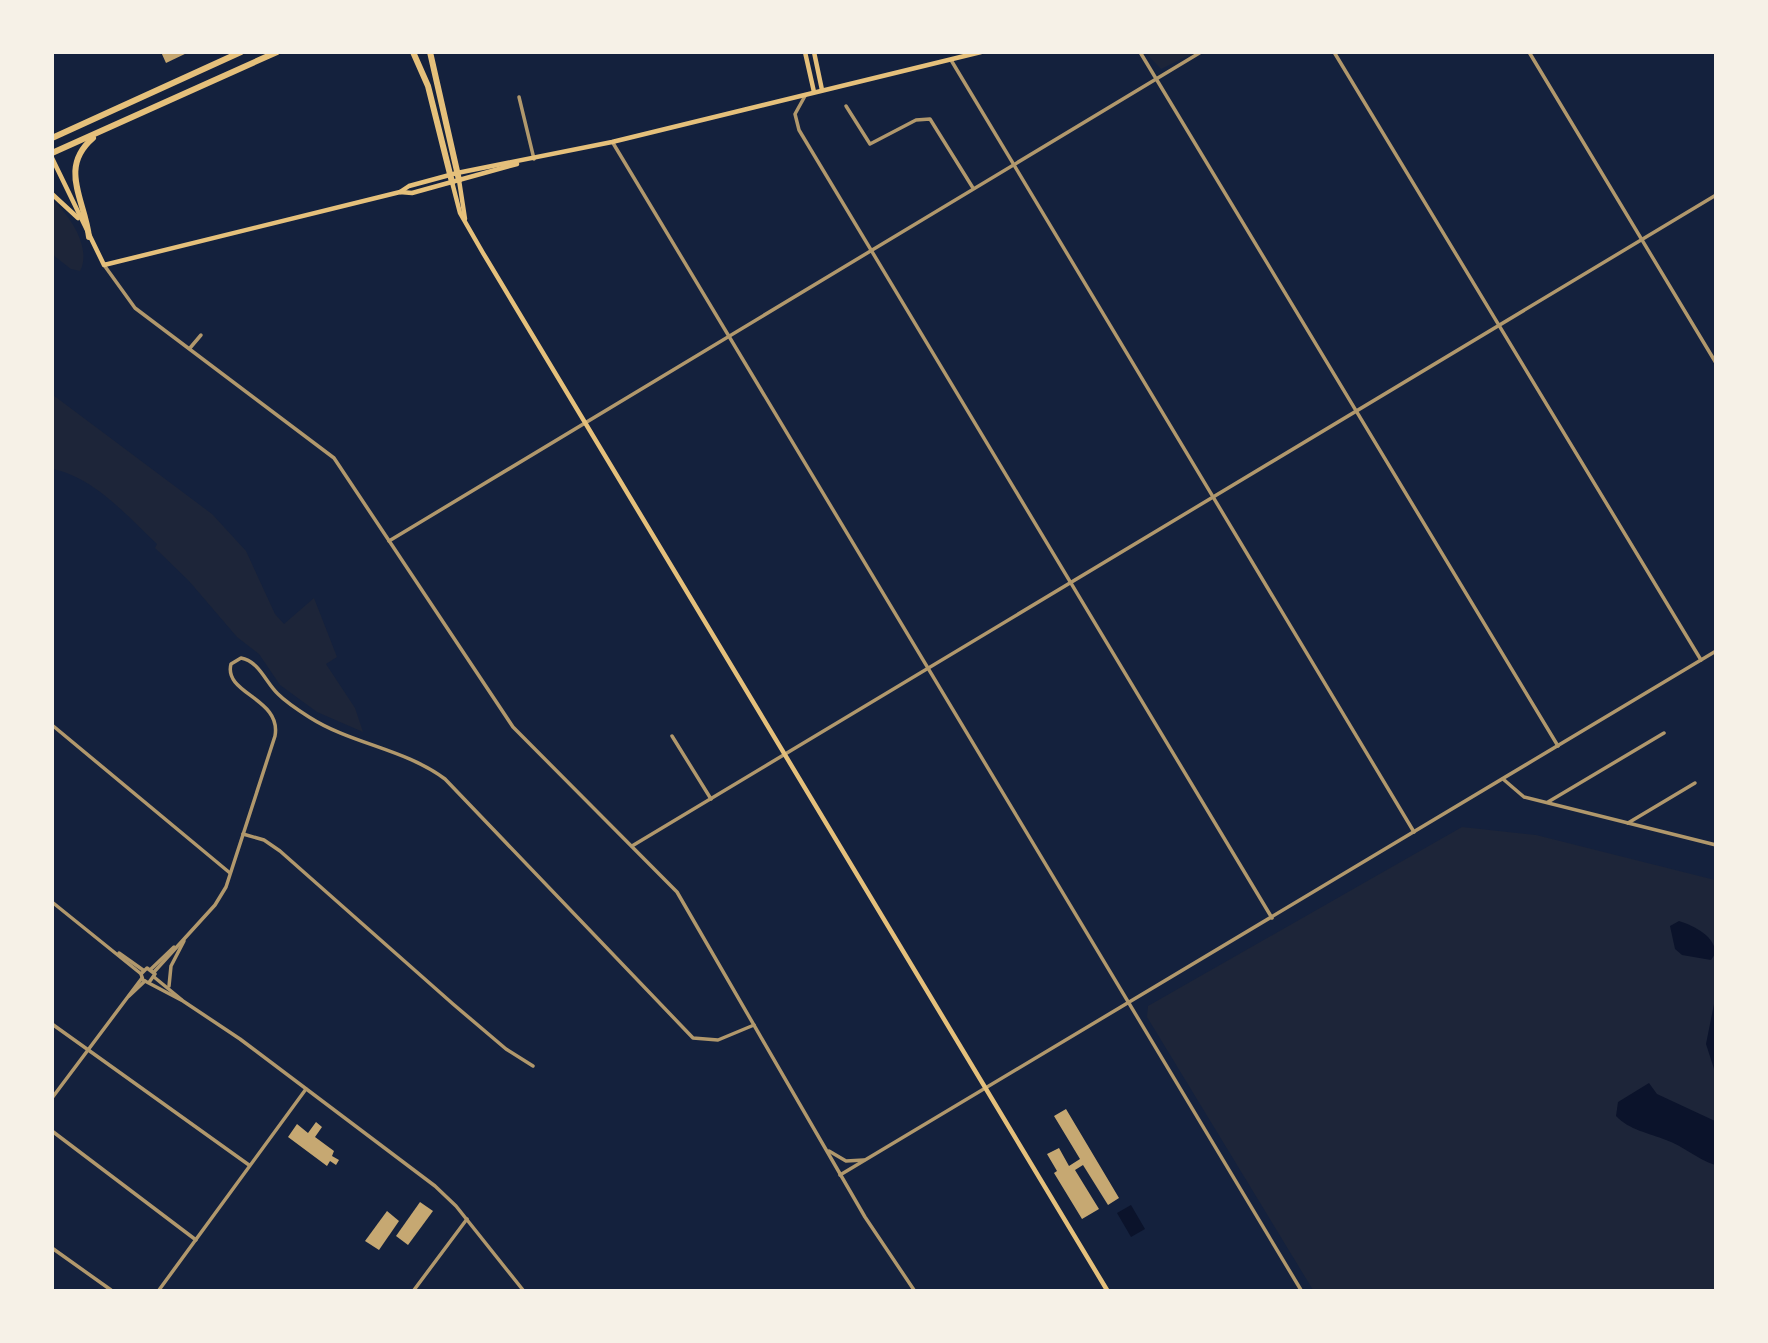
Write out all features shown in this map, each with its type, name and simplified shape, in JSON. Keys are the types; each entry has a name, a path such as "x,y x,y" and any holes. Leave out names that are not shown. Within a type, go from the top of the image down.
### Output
{"highway":[{"path":"52,138 241,52"},
{"path":"52,156 277,52"},
{"path":"412,52 428,86 455,178"},
{"path":"430,52 455,178"},
{"path":"89,237 74,180 74,166 82,149 103,131"}],"main road":[{"path":"805,52 814,92"},
{"path":"814,52 822,90"},
{"path":"52,156 104,265 400,192 412,193 455,178 981,52"},
{"path":"455,178 466,211 465,220 1107,1290"},
{"path":"52,194 81,221"}],"street":[{"path":"1140,52 1558,746"},
{"path":"389,541 1201,52"},
{"path":"1334,52 1701,660"},
{"path":"1529,52 1716,363"},
{"path":"951,60 1414,832"},
{"path":"806,94 796,112 797,126 1272,918"},
{"path":"519,97 534,159"},
{"path":"846,106 870,144 916,120 930,119 973,188"},
{"path":"612,142 1301,1290"},
{"path":"632,846 1716,195"},
{"path":"104,265 127,300 330,454 513,727 677,892 840,1175 894,1265 914,1290"},
{"path":"191,348 201,335"},
{"path":"840,1175 1716,651"},
{"path":"52,1098 127,997 215,905 230,873 276,727 269,710 230,674 231,664 241,657 254,663 275,692 310,718 339,734 412,760 446,779 693,1038 718,1040 754,1025"},
{"path":"52,725 230,873"},
{"path":"1546,803 1664,733"},
{"path":"672,736 711,799"},
{"path":"1503,779 1517,794 1546,803 1716,845"},
{"path":"1626,824 1695,783"},
{"path":"243,834 273,846 453,1004 533,1066"},
{"path":"52,902 146,977 306,1088 435,1186 467,1219 523,1290"},
{"path":"169,986 173,962 186,936"},
{"path":"146,977 152,970"},
{"path":"146,977 169,986 183,1001"},
{"path":"52,1024 249,1165"},
{"path":"159,1290 306,1088"},
{"path":"52,1131 196,1240"},
{"path":"825,1149 846,1161 869,1159"},
{"path":"414,1290 467,1219"},
{"path":"52,1248 111,1290"}],"shaded area":[{"path":"1146,53 1193,53 1161,69"},
{"path":"53,201 72,224 81,243 83,262 80,271 71,269 53,255"},
{"path":"53,395 212,514 246,551 275,614 284,624 314,598 337,657 326,664 355,708 363,732 317,712 280,685 259,654 237,637 189,581 155,548 157,544 110,499 83,481 53,469"},
{"path":"1462,827 1536,835 1715,880 1715,1290 1313,1290 1147,1017 1148,1006"},
{"path":"1679,921 1708,937 1715,954 1711,960 1682,955 1675,949 1670,926"},
{"path":"1715,999 1716,1072 1706,1044"},
{"path":"1649,1083 1657,1094 1715,1121 1715,1165 1672,1143 1633,1128 1616,1116 1618,1102"},
{"path":"1131,1205 1145,1229 1131,1237 1117,1213"}],"building":[{"path":"161,52 189,52 166,63"},
{"path":"1066,1109 1119,1198 1108,1205 1083,1165 1075,1170 1099,1209 1082,1219 1054,1173 1057,1171 1047,1154 1059,1148 1069,1166 1080,1159 1054,1116"},
{"path":"316,1122 322,1127 315,1137 334,1151 332,1156 339,1160 336,1165 330,1161 327,1166 288,1137 297,1124 308,1133"},
{"path":"420,1202 433,1211 408,1245 396,1236"},
{"path":"387,1211 399,1221 379,1250 365,1241"}]}
